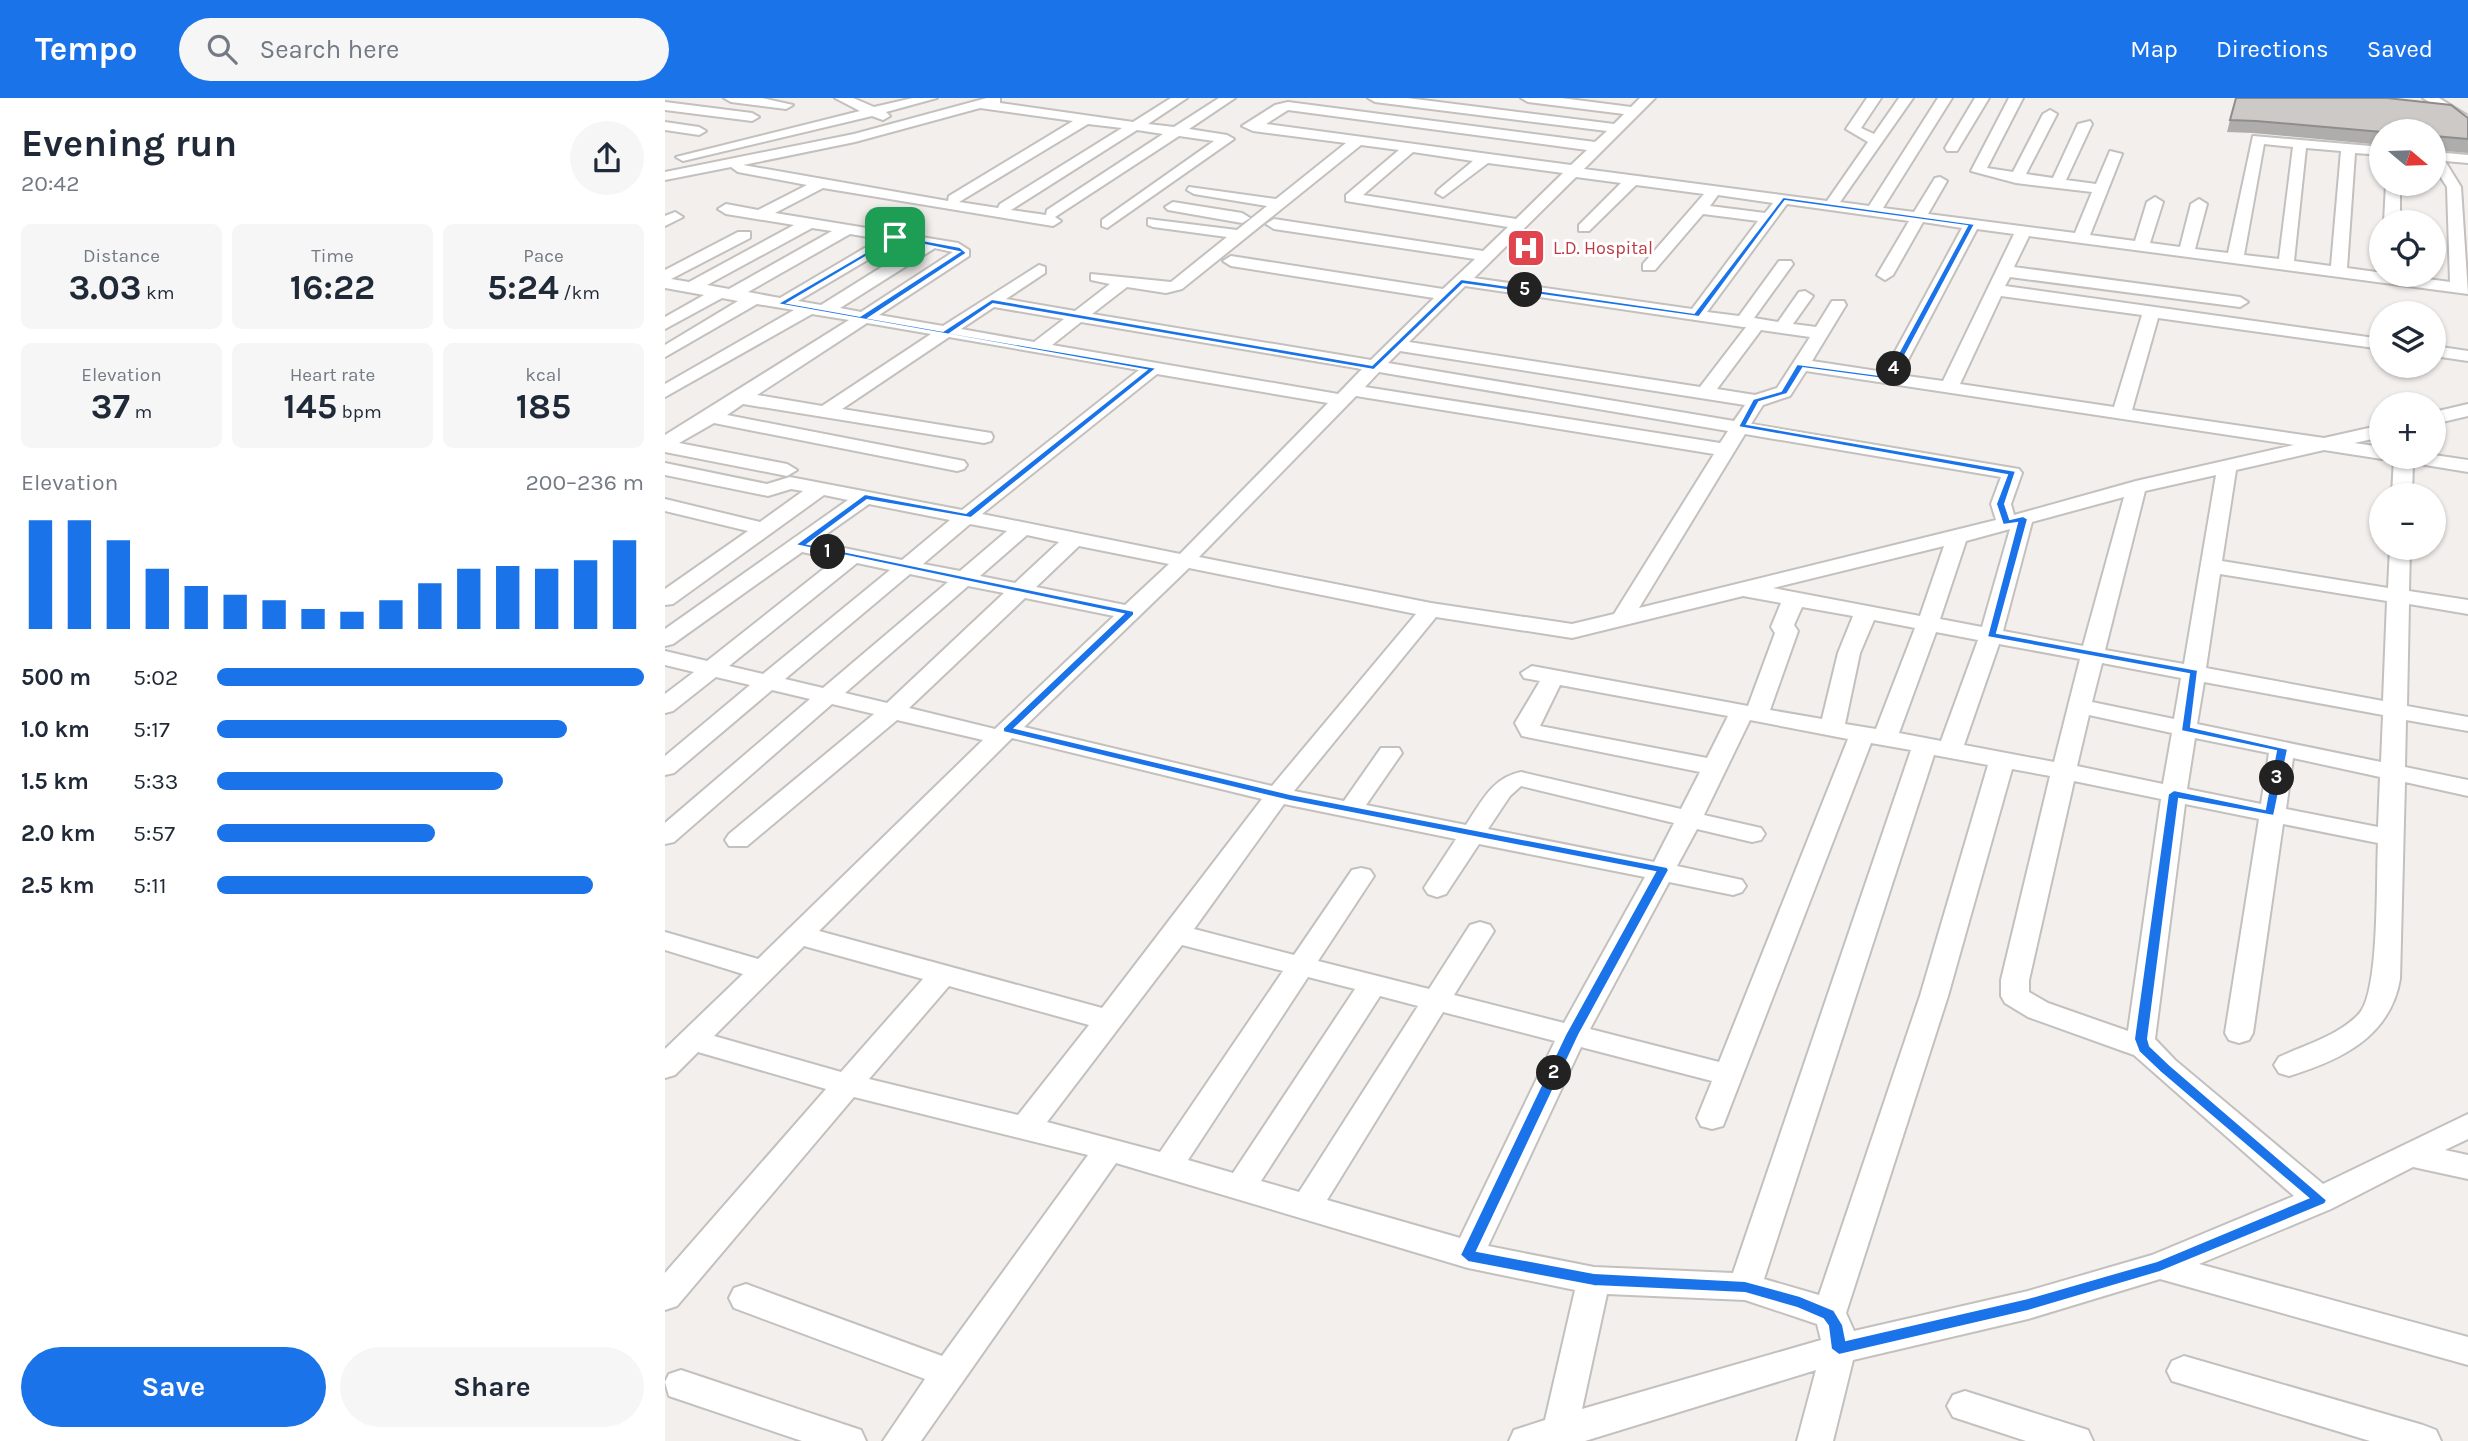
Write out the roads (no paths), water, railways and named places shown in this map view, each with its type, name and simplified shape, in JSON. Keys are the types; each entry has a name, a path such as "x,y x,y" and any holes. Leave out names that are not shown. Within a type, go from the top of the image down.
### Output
{"street":[{"path":"731,98 786,105"},
{"path":"842,98 860,104 899,126"},
{"path":"698,171 671,149 882,98"},
{"path":"683,157 878,113 930,98"},
{"path":"665,176 727,166 899,126 1002,98"},
{"path":"1005,206 1180,98"},
{"path":"727,166 821,183 1052,217 1228,98"},
{"path":"1375,98 1617,128"},
{"path":"1528,98 1641,104"},
{"path":"1874,98 1853,129 1877,140"},
{"path":"1831,205 1906,98"},
{"path":"1874,211 1945,98"},
{"path":"1952,148 1982,98"},
{"path":"2016,98 1978,169 1987,174 2016,179 2101,189"},
{"path":"2430,98 2468,122"},
{"path":"979,104 1244,141"},
{"path":"665,1067 1003,734 1185,560 1396,345 1641,104"},
{"path":"665,106 752,117"},
{"path":"1595,150 1276,111 1251,127 1632,180 2369,275"},
{"path":"2016,179 2050,114"},
{"path":"954,199 1086,119"},
{"path":"2057,184 2085,124"},
{"path":"665,126 699,131"},
{"path":"1107,223 1227,139"},
{"path":"2235,258 2256,141 2262,139 2369,149"},
{"path":"1185,278 1093,270 1123,281 1169,288 1185,278 1242,235 1267,223 1281,204 1358,141"},
{"path":"2286,265 2301,143"},
{"path":"2339,272 2349,147"},
{"path":"1319,231 1318,227 1343,208 1353,194 1410,148"},
{"path":"2081,238 2115,154"},
{"path":"2447,157 2468,159"},
{"path":"1443,193 1485,158"},
{"path":"2447,176 2454,187 2463,288"},
{"path":"1584,228 1632,180"},
{"path":"1885,275 1940,181"},
{"path":"759,215 821,183"},
{"path":"1194,190 1281,204"},
{"path":"1649,267 1715,190"},
{"path":"1696,316 1783,199"},
{"path":"2140,245 2155,202"},
{"path":"2186,251 2199,204"},
{"path":"665,444 963,253 958,248 932,243 726,208"},
{"path":"1173,208 1487,256"},
{"path":"1343,208 1520,224"},
{"path":"1699,209 1769,218"},
{"path":"665,296 811,222"},
{"path":"1153,222 1242,235"},
{"path":"1889,379 1972,224"},
{"path":"665,324 849,229"},
{"path":"1949,387 2024,230"},
{"path":"665,276 744,235"},
{"path":"781,304 895,237"},
{"path":"665,392 932,243"},
{"path":"1231,261 1819,333"},
{"path":"1705,393 1785,264"},
{"path":"825,411 1039,270"},
{"path":"2005,271 2241,302"},
{"path":"1036,349 1123,281"},
{"path":"665,283 944,334 1153,368 1726,450"},
{"path":"1996,290 2369,342"},
{"path":"1782,328 1805,296"},
{"path":"665,352 753,299"},
{"path":"992,302 2012,473 2001,504 2015,521"},
{"path":"1396,345 1756,401 1784,392 1838,305"},
{"path":"2121,414 2151,313"},
{"path":"2446,353 2468,356"},
{"path":"1800,366 2369,452"},
{"path":"665,768 968,516 1153,368"},
{"path":"740,398 984,437"},
{"path":"1623,617 1756,401"},
{"path":"2446,415 2468,410"},
{"path":"711,417 957,465"},
{"path":"665,469 768,490 790,483 820,488 1431,610 1572,631 1957,537 2136,487 2369,434"},
{"path":"665,444 787,470"},
{"path":"2446,463 2468,466"},
{"path":"2144,1048 2141,1031 2174,794 2227,466"},
{"path":"2136,487 2063,771 2015,980 2015,996 2038,1010 2144,1048 2320,1200"},
{"path":"665,599 820,488"},
{"path":"665,639 865,497"},
{"path":"665,505 764,529"},
{"path":"1745,1287 1938,748 1991,635 2015,521"},
{"path":"665,836 738,770 830,695 1024,527"},
{"path":"738,840 894,710 1076,537"},
{"path":"1712,1118 1874,736 1928,624 1957,537"},
{"path":"800,545 905,569 1131,613"},
{"path":"665,706 851,557"},
{"path":"2289,1065 2356,1031 2375,1014 2386,979 2400,560"},
{"path":"2211,566 2468,607"},
{"path":"1736,589 2468,724"},
{"path":"1468,1255 1572,1035 1663,870 1713,767 1749,713 1787,631 1782,627 1794,599"},
{"path":"1025,1128 1176,934 1279,795 1431,610"},
{"path":"1832,729 1849,653 1866,612"},
{"path":"665,658 1279,795 1733,886"},
{"path":"1713,767 1530,731 1527,723 1542,675 2063,771 2391,838"},
{"path":"2079,706 2468,788"},
{"path":"2239,1033 2270,814 2282,749"},
{"path":"1350,810 1390,753"},
{"path":"1829,1314 1934,996 2002,760"},
{"path":"1437,888 1501,791 1512,781 1521,779 1690,817 1752,834"},
{"path":"1167,1166 1303,968 1361,876"},
{"path":"1306,1208 1480,931"},
{"path":"1176,934 1729,1075"},
{"path":"799,935 1108,1020"},
{"path":"670,949 763,970"},
{"path":"665,1296 850,1085 943,974"},
{"path":"1240,1188 1372,985"},
{"path":"692,1040 850,1085 1109,1149 1468,1255 1594,1280 1745,1287 1800,1302 1829,1314 1836,1325 1839,1349 1815,1441"},
{"path":"1527,1441 1566,1436 1839,1349 2028,1305 2160,1266 2320,1200 2468,1125"},
{"path":"901,1441 1109,1149"},
{"path":"2413,1155 2468,1167"},
{"path":"2160,1266 2468,1351"},
{"path":"1566,1436 1594,1280"},
{"path":"746,1298 949,1373"},
{"path":"2184,1371 2423,1441"},
{"path":"681,1385 848,1441"},
{"path":"1965,1406 2075,1441"}],"place":[{"name":"L.D. Hospital","path":"1526,248"}]}
